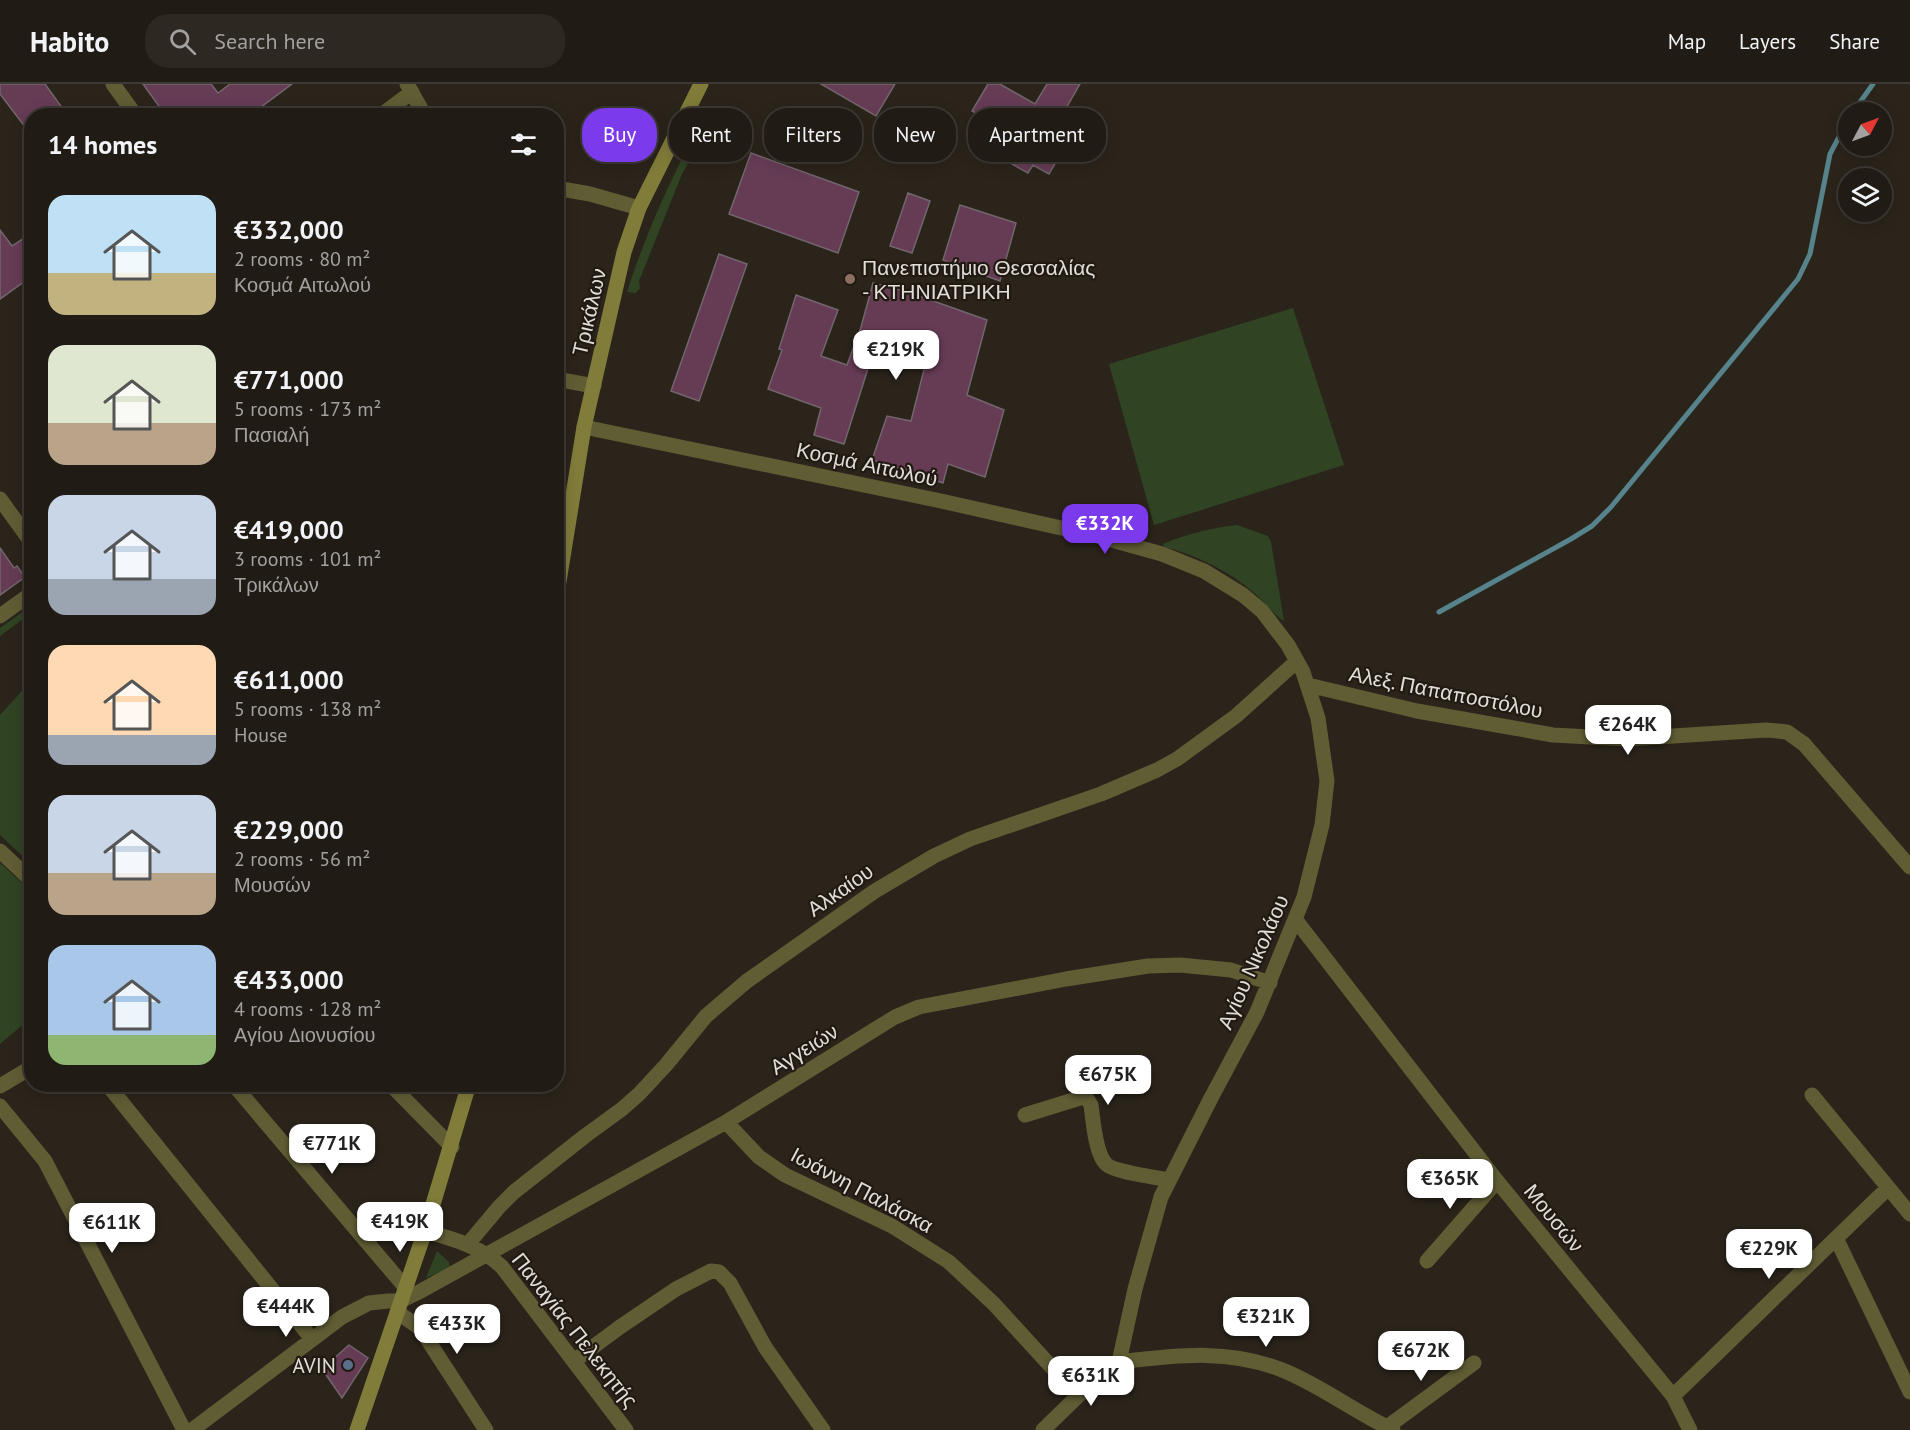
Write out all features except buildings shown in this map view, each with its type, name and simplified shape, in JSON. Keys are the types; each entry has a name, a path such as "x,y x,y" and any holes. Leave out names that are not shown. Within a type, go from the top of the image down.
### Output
{"main road":[{"name":"Τρικάλων","path":"564,551 584,427 624,252 639,208 701,84"},
{"path":"357,1430 425,1231 467,1092"}],"street":[{"path":"113,84 130,108"},
{"path":"389,108 410,88 421,108"},
{"path":"564,189 590,194 639,208"},
{"path":"564,380 594,386"},
{"name":"Κοσμά Αιτωλού","path":"584,427 941,501 1139,546"},
{"path":"0,499 24,532"},
{"name":"Αγίου Νικολάου","path":"1119,1362 1153,1220 1169,1180 1210,1098 1257,1012 1304,897 1322,825 1327,781 1323,741 1308,685 1297,661 1262,611 1243,595 1204,571 1139,546"},
{"path":"0,616 24,599"},
{"name":"Αλκαίου","path":"468,1244 514,1192 639,1094 706,1016 747,981 875,891 934,856 979,836 1101,794 1177,759 1236,716 1297,661"},
{"name":"Αλεξ. Παπαποστόλου","path":"1308,685 1417,711 1554,735 1627,739 1748,731 1787,732 1804,744 1910,867"},
{"path":"0,851 24,873"},
{"name":"Μουσών","path":"1295,919 1497,1181 1673,1396 1690,1430"},
{"name":"Αγγειών","path":"401,1300 726,1122 895,1017 919,1007 1148,966 1180,965 1231,970 1270,983"},
{"path":"0,1086 24,1071"},
{"path":"113,1092 312,1339"},
{"path":"239,1092 401,1300 486,1430"},
{"path":"398,1092 452,1147"},
{"path":"1812,1095 1910,1214"},
{"path":"1024,1115 1083,1097 1091,1105 1100,1152 1105,1163 1115,1170 1169,1180"},
{"path":"0,1106 50,1170 184,1430"},
{"name":"Ιωάννη Παλάσκα","path":"726,1122 759,1157 785,1174 892,1226 949,1262 994,1304 1078,1396"},
{"path":"1427,1261 1497,1181"},
{"path":"1673,1396 1888,1188"},
{"name":"Παναγίας Πελεκητής","path":"425,1231 468,1244 487,1254 501,1267 626,1430"},
{"path":"1836,1238 1910,1392"},
{"path":"574,1361 676,1289 711,1271 719,1272 730,1283 765,1347 823,1430"},
{"path":"192,1430 342,1317 363,1305 401,1300"},
{"path":"1053,1426 1078,1396 1119,1362 1201,1354 1226,1355 1247,1360 1289,1373 1387,1429 1474,1364"}],"green space":[{"path":"681,162 689,162 639,281 640,288 636,293 627,292 643,246"},
{"path":"1293,308 1344,465 1154,525 1109,364"},
{"path":"1237,525 1268,536 1271,542 1284,621 1244,584 1222,570 1164,547 1163,544 1199,532"},
{"path":"24,611 24,618 0,636 0,628"},
{"path":"24,689 24,857 0,835 0,715"},
{"path":"0,863 24,885 24,1024 0,1044"},
{"path":"437,1251 449,1262 450,1268 426,1278"}],"waterway":[{"path":"1860,102 1873,84"},
{"path":"1439,612 1571,539 1592,526 1611,507 1798,279 1810,254 1830,154 1838,139"}],"place":[{"name":"Πανεπιστήμιο Θεσσαλίας - ΚΤΗΝΙΑΤΡΙΚΗ","path":"850,279"},
{"name":"AVIN","path":"348,1365"}]}
